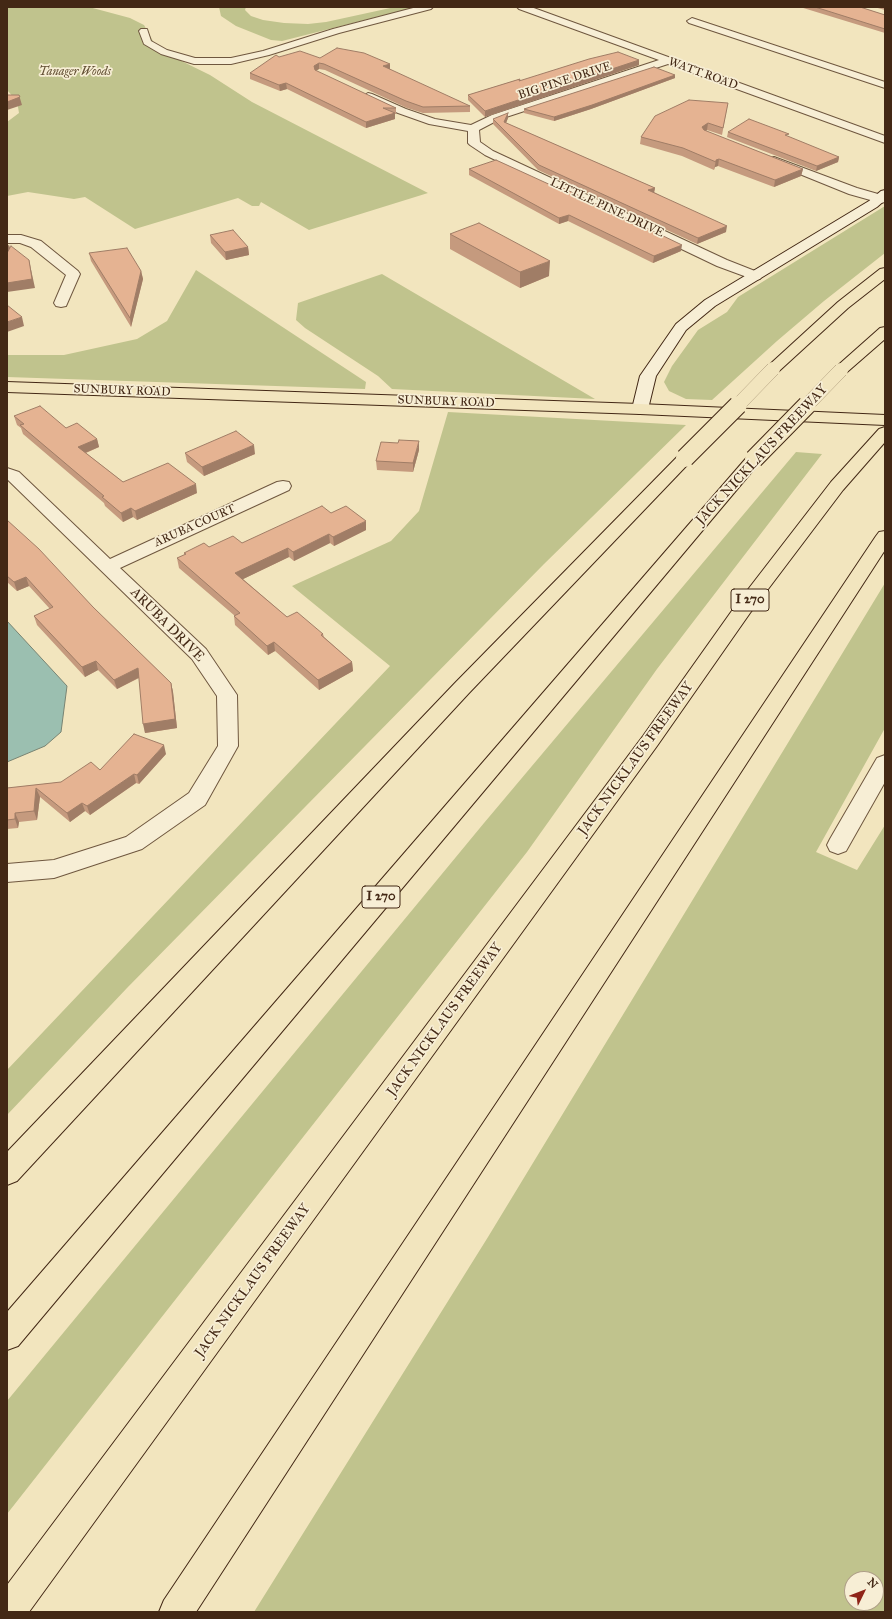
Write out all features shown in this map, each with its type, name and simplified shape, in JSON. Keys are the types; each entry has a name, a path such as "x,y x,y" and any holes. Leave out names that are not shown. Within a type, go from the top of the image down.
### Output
{"main road":[{"path":"7,1172 462,688 685,458 772,369 843,305 885,272"},
{"name":"JACK NICKLAUS FREEWAY","path":"7,1335 754,459 841,370 885,331"},
{"name":"SUNBURY ROAD","path":"7,387 640,409 885,420"},
{"name":"JACK NICKLAUS FREEWAY","path":"8,1612 650,741 743,609 856,464 885,432"},
{"path":"176,1612 885,536"}],"street":[{"path":"144,31 147,42 164,52 194,61 230,61 266,53 336,31 428,7"},
{"name":"WATT ROAD","path":"522,7 885,140"},
{"path":"692,21 885,86"},
{"name":"BIG PINE DRIVE","path":"473,129 496,117 667,61"},
{"path":"359,91 402,112 433,122 473,129"},
{"name":"LITTLE PINE DRIVE","path":"473,129 474,143 489,153 722,263 755,276"},
{"path":"761,156 852,191 883,196"},
{"path":"640,409 648,376 681,327 710,303 883,196"},
{"path":"7,239 21,239 36,244 68,268 73,274 61,303"},
{"name":"ARUBA DRIVE","path":"7,473 13,476 199,654 227,695 228,746 197,799 134,843 54,869 7,873"},
{"name":"ARUBA COURT","path":"107,567 283,486"},
{"path":"838,845 885,763"}],"green space":[{"name":"Tanager Woods","path":"7,7 89,7 130,18 144,25 154,43 155,48 210,75 252,102 428,193 309,230 261,202 259,206 252,206 238,198 135,229 85,197 74,199 28,192 7,196 7,122 19,113 17,101 7,90"},
{"path":"219,7 246,7 245,10 251,16 263,20 308,24 326,22 395,7 416,7 282,41 271,40 236,26 221,16"},
{"path":"885,206 885,253 824,301 712,400 686,399 669,391 664,382 672,366 698,330 727,312 738,297"},
{"path":"196,270 366,382 365,389 7,377 7,355 64,355 137,339 167,321"},
{"path":"382,274 595,399 392,389 378,376 305,328 296,320 298,303"},
{"path":"448,412 686,425 544,564 127,988 7,1115 7,1070 390,666 292,586 391,541 419,511"},
{"path":"796,452 822,454 657,669 527,852 7,1514 7,1401 484,823"},
{"path":"885,583 885,728 816,852 857,870 885,825 885,1612 254,1612 488,1237"}],"shaded area":[{"path":"7,621 67,686 61,732 45,746 7,762"}],"building":[{"path":"815,7 860,7 885,15 885,29"},
{"path":"337,48 364,53 390,64 383,66 470,106 423,107 406,101 324,64 319,63 314,66 315,70 396,108 383,108 395,113 366,122 286,83 279,85 250,73 276,55 279,57 300,51 320,58"},
{"path":"618,52 639,60 485,111 468,95 589,59"},
{"path":"654,67 675,75 554,117 524,109"},
{"path":"7,95 19,95 20,97 7,102"},
{"path":"689,100 728,103 723,128 708,123 702,127 704,130 803,169 775,180 719,159 716,160 716,162 683,148 641,137 655,116"},
{"path":"508,113 504,122 655,188 648,190 727,226 698,238 539,165 493,119"},
{"path":"749,119 789,134 785,135 839,157 817,166 728,132"},
{"path":"496,160 566,192 561,187 682,245 654,256 569,215 559,218 469,169"},
{"path":"479,223 550,261 520,272 450,234"},
{"path":"233,230 248,247 225,252 210,235"},
{"path":"11,246 29,260 32,279 7,283 7,253"},
{"path":"127,248 141,271 130,318 89,253"},
{"path":"7,305 22,317 7,322"},
{"path":"40,406 66,428 77,423 97,439 78,447 123,482 168,463 196,484 135,511 131,508 121,513 102,497 104,496 20,425 24,424 14,416"},
{"path":"236,431 254,445 202,467 185,453"},
{"path":"399,440 419,441 413,463 376,461 381,442 398,443"},
{"path":"322,506 331,513 346,506 366,521 333,537 329,534 293,552 288,548 235,573 287,617 297,612 323,634 321,635 352,662 318,680 274,642 267,646 234,616 240,613 177,558 204,543 209,547 233,536 242,543"},
{"path":"7,520 39,549 93,607 171,683 175,719 143,724 138,668 114,680 96,661 82,667 34,616 53,607 26,577 14,582 7,576"},
{"path":"134,734 164,745 137,775 134,774 87,806 82,803 67,813 36,788 34,811 15,813 15,819 7,820 7,788 61,782 91,762 100,770"}]}
